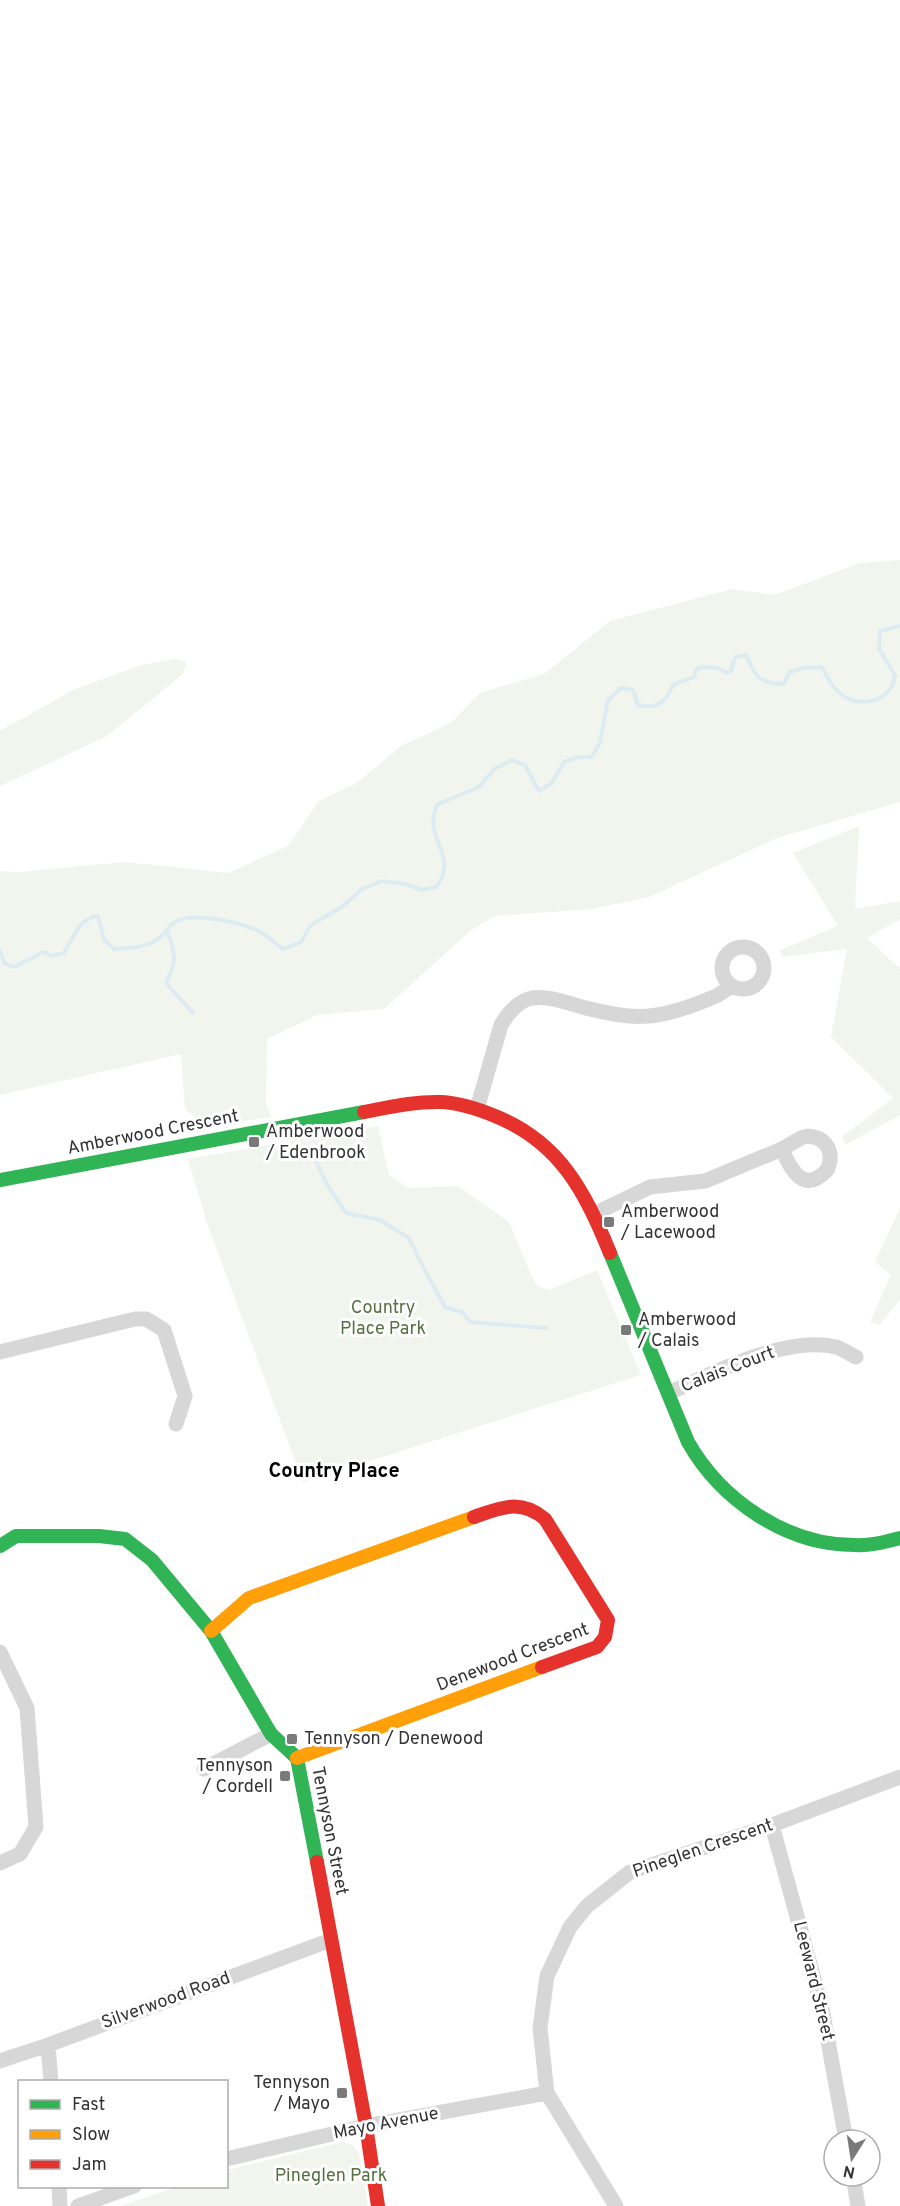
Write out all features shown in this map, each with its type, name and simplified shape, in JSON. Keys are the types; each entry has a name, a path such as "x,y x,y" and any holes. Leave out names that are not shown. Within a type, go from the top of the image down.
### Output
{"street":[{"path":"477,1109 501,1025 507,1014 519,1004 532,998 549,998 620,1017 652,1017 682,1010 721,994 731,986"},
{"name":"Amberwood Crescent","path":"0,1180 407,1104 449,1103 477,1109 511,1121 537,1137 559,1158 578,1184 594,1214 691,1449 730,1496 757,1516 807,1536 846,1545 878,1543 900,1538"},
{"path":"594,1214 650,1187 705,1181 783,1149"},
{"path":"0,1352 135,1319 154,1322 164,1330 185,1396 176,1424"},
{"name":"Calais Court","path":"669,1393 765,1352 824,1346 837,1347 856,1357"},
{"name":"Denewood Crescent","path":"211,1631 249,1598 506,1506 537,1510 545,1519 608,1620 605,1636 597,1647 297,1758"},
{"name":"Tennyson Street","path":"0,1546 16,1536 99,1536 125,1539 152,1560 211,1631 272,1734 297,1758 366,2126 378,2206"},
{"path":"0,1652 27,1708 36,1827 20,1854 0,1863"},
{"path":"204,1769 272,1734"},
{"name":"Pineglen Crescent","path":"616,2206 547,2093 540,2028 547,1976 570,1927 587,1906 630,1872 772,1825 900,1777"},
{"name":"Leeward Street","path":"772,1825 822,2008 844,2128"},
{"name":"Silverwood Road","path":"0,2061 331,1940"},
{"path":"48,2045 51,2080"},
{"name":"Mayo Avenue","path":"228,2159 366,2126 547,2093"},
{"path":"59,2188 60,2206"},
{"path":"78,2206 131,2188"},
{"path":"855,2188 858,2206"}],"green space":[{"path":"900,560 900,802 777,838 649,897 592,909 495,916 471,930 384,1009 317,1015 267,1039 266,1104 271,1117 207,1126 185,1109 181,1054 0,1095 0,871 20,872 125,862 228,873 288,846 319,801 357,783 401,746 451,723 480,693 544,674 610,621 732,589 775,595 860,563"},
{"path":"175,659 187,662 183,674 107,736 0,786 0,731 73,690 141,665"},
{"path":"859,826 855,909 900,901 900,919 867,938 900,969 900,1115 845,1145 842,1137 893,1098 831,1037 847,949 782,957 780,950 838,926 793,853"},
{"name":"Country Place Park","path":"378,1126 389,1175 408,1188 458,1186 509,1222 535,1284 549,1290 597,1270 641,1375 303,1482 208,1226 188,1159"},
{"path":"900,1208 900,1300 879,1325 870,1322 891,1275 875,1262"},
{"name":"Pineglen Park","path":"343,2142 353,2145 359,2154 368,2206 121,2206 173,2188 228,2188 228,2170"}],"waterway":[{"path":"0,951 5,964 15,967 43,952 52,956 64,953 81,925 98,916 104,940 114,949 149,944 159,938 175,922 194,918 207,918 247,926 265,935 283,949 301,942 311,925 343,906 362,889 382,881 405,884 422,890 436,887 443,876 444,865 433,823 438,804 479,787 494,769 512,760 525,765 539,791 551,784 564,762 578,757 592,757 600,742 608,700 621,688 633,690 638,705 656,705 664,700 673,685 694,677 696,670 701,667 717,668 727,673 732,670 736,657 746,655 755,673 768,682 783,684 790,672 822,667 832,685 846,698 867,702 887,693 893,684 895,675 879,649 880,631 900,626"},
{"path":"167,930 174,962 166,983 193,1013"},
{"path":"312,1148 326,1182 346,1213 380,1220 409,1238 445,1307 462,1312 470,1322 546,1328"}],"traffic: fast":[{"path":"0,1180 364,1112"},
{"path":"610,1253 688,1442 718,1483 758,1515 780,1528 804,1537 829,1543 860,1545 900,1538"},
{"path":"0,1546 16,1536 99,1536 125,1539 152,1560 211,1631 271,1734 297,1758 317,1862"}],"traffic: slow":[{"path":"211,1631 249,1598 474,1517"},
{"path":"297,1758 542,1667"}],"traffic: jam":[{"path":"364,1112 412,1103 449,1103 482,1111 518,1127 537,1140 568,1171 591,1210 610,1253"},
{"path":"474,1517 502,1508 519,1507 545,1519 608,1620 605,1637 597,1647 542,1667"},
{"path":"317,1862 366,2126 378,2206"}],"place":[{"name":"Amberwood / Edenbrook","path":"254,1142"},
{"name":"Amberwood / Lacewood","path":"609,1222"},
{"name":"Amberwood / Calais","path":"626,1330"},
{"name":"Tennyson / Denewood","path":"292,1739"},
{"name":"Tennyson / Cordell","path":"285,1776"},
{"name":"Tennyson / Mayo","path":"342,2093"}],"district":[{"name":"Country Place","path":"334,1472"}]}
